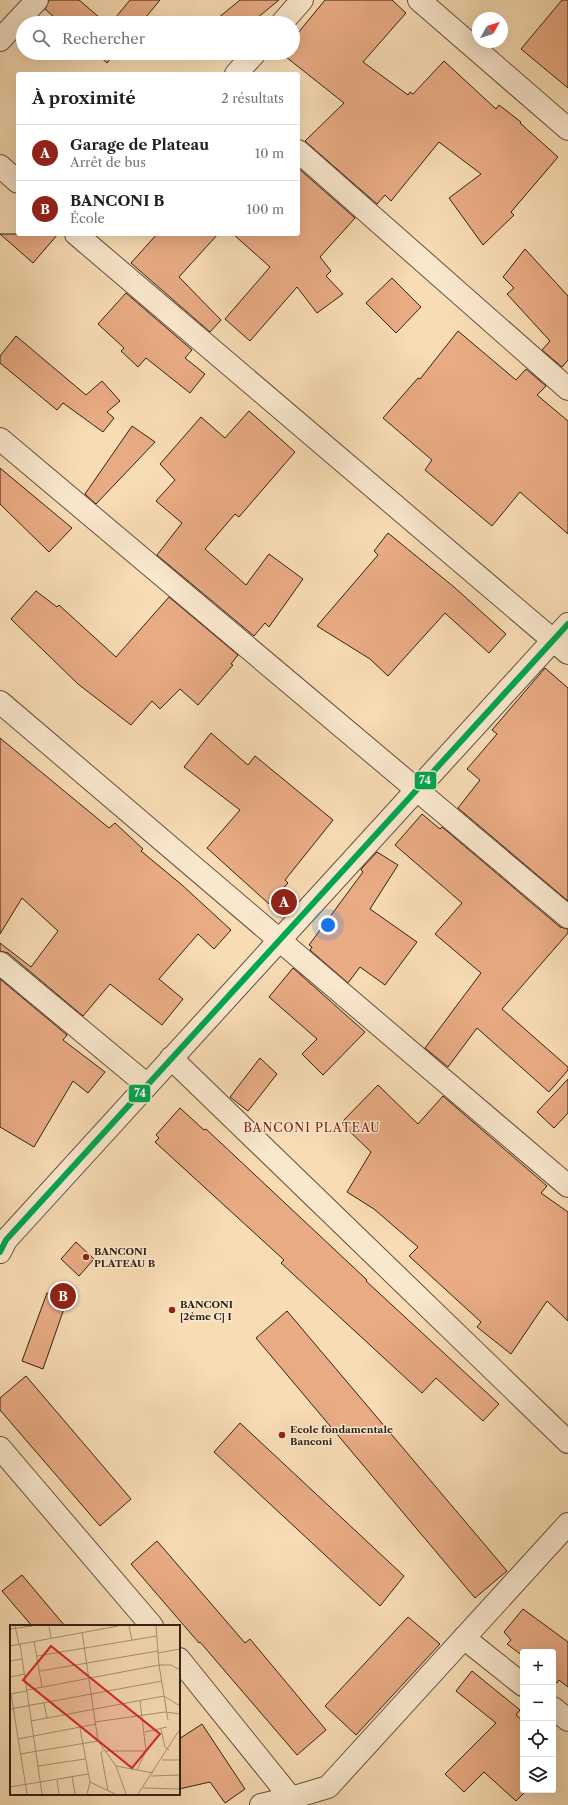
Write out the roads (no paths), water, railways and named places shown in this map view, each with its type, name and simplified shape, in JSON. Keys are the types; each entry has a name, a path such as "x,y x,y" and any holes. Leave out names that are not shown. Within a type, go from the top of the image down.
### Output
{"street":[{"path":"22,16 37,0"},
{"path":"288,16 302,0"},
{"path":"419,0 568,129"},
{"path":"0,40 16,23"},
{"path":"238,72 249,60"},
{"path":"300,153 568,389"},
{"path":"0,166 16,180"},
{"path":"85,237 561,646"},
{"path":"0,439 568,917"},
{"path":"2,1242 416,790 561,646 568,624"},
{"path":"0,702 568,1186"},
{"path":"0,963 147,1085"},
{"path":"171,1058 568,1442"},
{"path":"0,1448 151,1625"},
{"path":"261,1805 328,1787 568,1524"},
{"path":"464,1638 520,1682"},
{"path":"180,1660 291,1798"},
{"path":"556,1710 568,1720"}],"place":[{"name":"Garage de Plateau","path":"284,902"},
{"name":"BANCONI PLATEAU B","path":"86,1257"},
{"name":"BANCONI B","path":"63,1296"},
{"name":"BANCONI [2ème C] I","path":"172,1310"},
{"name":"Ecole fondamentale Banconi","path":"282,1435"}],"district":[{"name":"BANCONI PLATEAU","path":"312,1127"}]}
